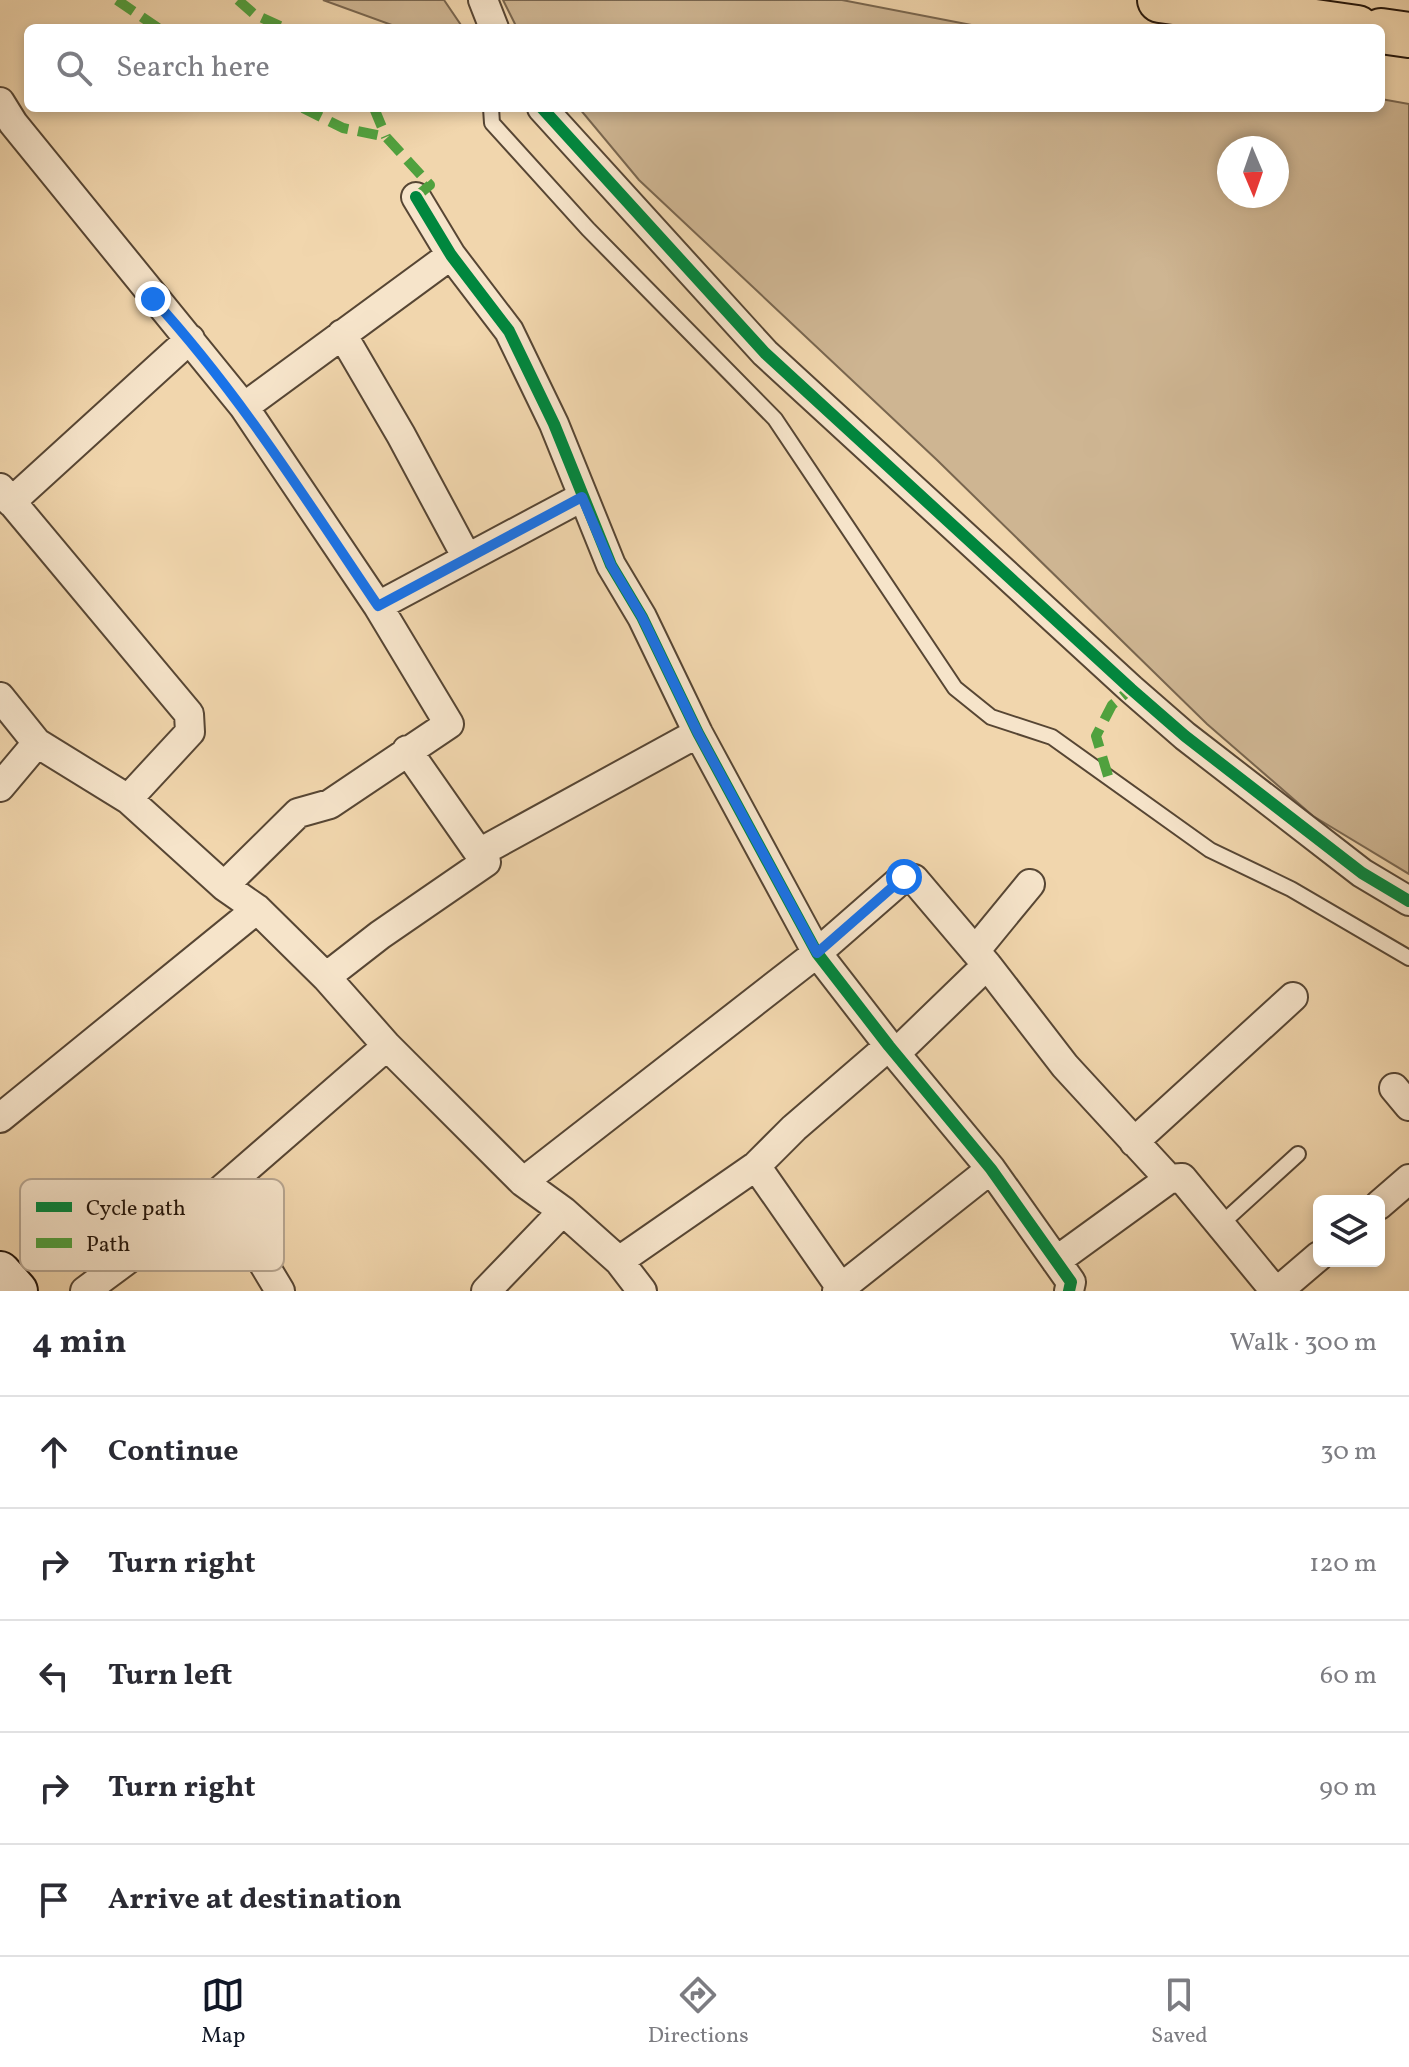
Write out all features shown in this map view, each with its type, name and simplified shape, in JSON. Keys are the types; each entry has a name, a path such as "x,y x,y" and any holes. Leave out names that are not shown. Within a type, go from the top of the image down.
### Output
{"highway":[{"path":"1160,0 1329,24"},
{"path":"1385,32 1409,35"}],"main road":[{"path":"0,1272 17,1291"}],"street":[{"path":"483,0 492,24"},
{"path":"546,112 765,353 1131,689 1185,736 1362,873 1409,901"},
{"path":"4,118 244,407 378,606 449,724 330,804 298,813 224,886"},
{"path":"416,197 451,255 509,331 554,424 611,565 642,617 698,733 817,953 892,1050 991,1169 1071,1282 1069,1291"},
{"path":"244,407 451,255"},
{"path":"342,334 467,558"},
{"path":"128,799 190,732 189,714 6,495 190,339"},
{"path":"378,606 582,497"},
{"path":"0,697 37,743 128,799 224,886 257,909 326,977 387,1046 523,1182 563,1211 619,1261 642,1291"},
{"path":"479,853 698,733"},
{"path":"0,787 37,743"},
{"path":"326,977 380,935 486,862 407,750"},
{"path":"523,1182 817,953 904,877 914,879 981,958 1065,1066 1169,1179"},
{"path":"619,1261 756,1166 794,1128 892,1050 981,958 1030,884"},
{"path":"0,1118 257,909"},
{"path":"1134,1142 1293,997"},
{"path":"234,1179 387,1046"},
{"path":"756,1166 839,1289 991,1169"},
{"path":"1056,1261 1169,1179 1182,1178 1276,1291 1313,1261"},
{"path":"1385,1200 1409,1179"},
{"path":"486,1291 563,1211"},
{"path":"85,1291 112,1271"},
{"path":"268,1271 280,1291"}],"lane":[{"path":"491,112 492,123 588,229 775,419 955,688 991,717 1052,737 1210,850 1291,889 1409,958"},
{"path":"1220,1225 1298,1154"}],"shaded area":[{"path":"323,0 444,0 460,24 389,24"},
{"path":"503,0 842,0 966,24 515,24"},
{"path":"1385,100 1409,104 1409,874 1313,816 1207,724 937,460 639,180 582,112 1385,112"}],"marked path":[{"path":"117,0 152,24"},
{"path":"238,0 254,14 275,24"},
{"path":"311,112 343,128 386,137 430,185 416,197"},
{"path":"376,112 386,137"},
{"path":"1108,776 1096,736 1112,705 1131,689"}],"cycle path":[{"path":"546,112 765,353 1131,689 1185,736 1362,873 1409,901"},
{"path":"416,197 451,255 509,331 554,424 611,565 642,617 698,733 817,953 991,1169 1071,1282 1069,1291"}],"route":[{"path":"153,299 190,339 244,407 378,606 582,497 611,565 642,617 698,733 817,953 904,877"}]}
